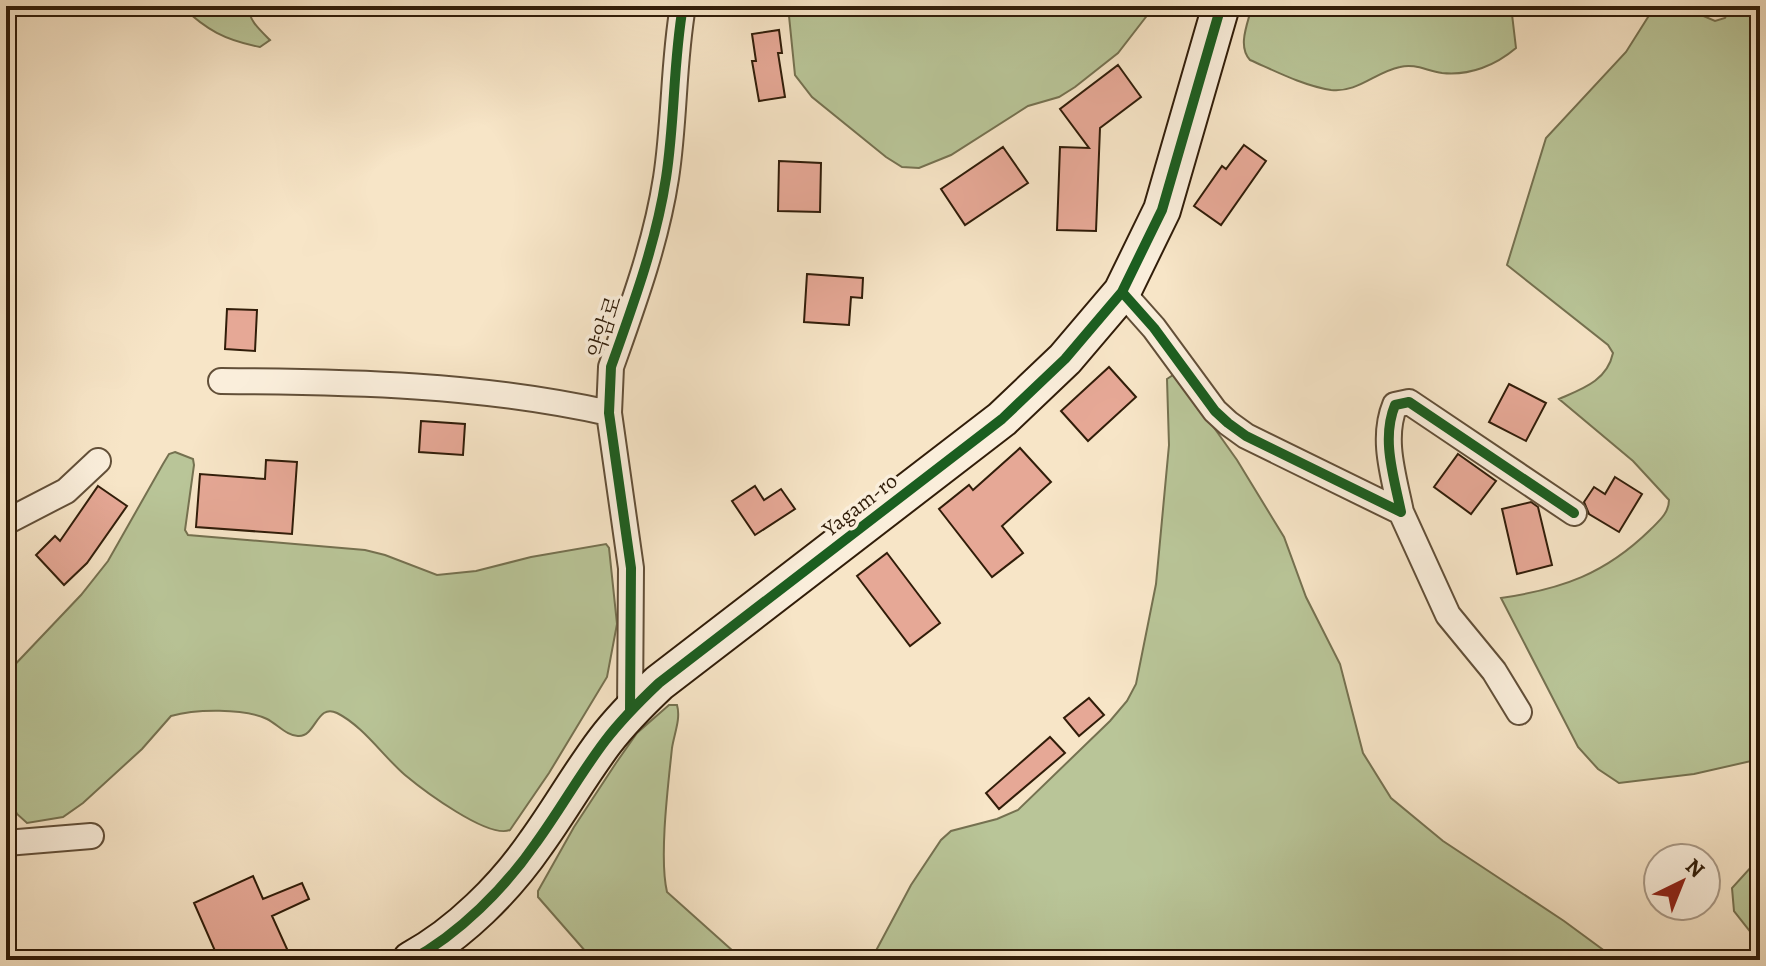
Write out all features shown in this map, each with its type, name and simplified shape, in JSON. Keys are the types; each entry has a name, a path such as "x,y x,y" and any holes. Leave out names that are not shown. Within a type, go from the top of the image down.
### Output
{"street":[{"name":"약암로","path":"630,711 631,568 609,413 611,367 647,262 666,179 675,50 683,6"},
{"name":"Yagam-ro","path":"411,960 458,928 498,889 535,846 604,742 659,683 1002,419 1065,359 1122,292 1162,210 1221,6"},
{"path":"1122,292 1154,328 1215,411 1228,423 1246,436 1401,512"},
{"path":"221,381 439,386 521,395 609,413"},
{"path":"1519,712 1494,671 1448,615 1401,512 1389,455 1389,420 1395,405 1409,402 1574,513"},
{"path":"6,522 66,491 98,461"},
{"path":"6,843 91,836"}],"green space":[{"path":"181,6 248,6 253,21 270,40 260,47 236,41 208,28"},
{"path":"788,6 1149,6 1149,13 1118,53 1075,87 1059,97 1028,106 951,155 919,168 902,167 886,157 812,97 795,75"},
{"path":"1252,6 1511,6 1516,48 1500,60 1472,71 1442,73 1405,66 1350,88 1331,90 1300,82 1250,60 1244,41"},
{"path":"1655,6 1680,6 1715,21 1725,18 1731,6 1760,6 1760,759 1694,774 1619,783 1598,769 1578,747 1501,598 1544,590 1599,568 1650,530 1665,513 1669,500 1633,461 1559,399 1585,387 1605,371 1613,353 1608,345 1507,265 1546,138 1626,52"},
{"path":"1173,375 1178,377 1237,460 1284,537 1306,597 1340,664 1363,753 1391,798 1443,841 1617,960 871,960 911,885 941,840 951,831 1018,810 1110,721 1127,701 1136,684 1156,584 1169,445 1167,379"},
{"path":"175,452 193,459 194,465 185,530 188,535 365,550 437,575 476,571 531,557 606,544 609,548 617,624 607,677 549,773 510,830 500,831 472,821 440,801 405,775 356,726 330,711 325,712 305,735 299,736 267,719 246,713 206,711 171,716 142,749 83,803 63,817 27,823 17,814 6,792 6,674 81,595 108,561 169,454"},
{"path":"669,705 677,705 678,716 665,822 667,892 743,960 593,960 538,897 538,891 574,827 637,733"},
{"path":"1760,861 1760,944 1734,911 1732,888"}],"building":[{"path":"779,30 782,53 778,53 785,97 759,101 752,61 756,61 752,34"},
{"path":"1118,65 1141,97 1100,128 1096,231 1057,230 1060,147 1089,148 1060,109"},
{"path":"1244,145 1266,161 1221,225 1194,206 1222,166 1226,169"},
{"path":"1003,147 1028,183 965,225 941,189"},
{"path":"779,161 821,163 820,212 778,211"},
{"path":"807,274 863,278 862,298 851,297 849,325 804,322"},
{"path":"227,309 257,310 255,351 225,349"},
{"path":"1109,367 1136,397 1088,441 1061,411"},
{"path":"1509,384 1546,403 1526,441 1489,422"},
{"path":"421,421 465,424 463,455 419,452"},
{"path":"1020,448 1051,482 1002,526 1023,553 992,577 939,509 969,485 973,490"},
{"path":"1458,454 1496,481 1471,514 1434,487"},
{"path":"266,460 297,462 292,534 196,527 200,474 265,479"},
{"path":"1615,477 1642,494 1619,532 1589,514 1584,502 1594,487 1605,494"},
{"path":"98,486 127,506 87,563 64,585 36,555 55,536 60,541"},
{"path":"755,486 764,500 781,489 795,509 755,535 732,501"},
{"path":"1531,502 1538,507 1552,565 1517,574 1502,509"},
{"path":"887,553 940,623 910,646 857,576"},
{"path":"1089,698 1104,715 1079,736 1064,718"},
{"path":"1050,737 1065,753 999,809 986,793"},
{"path":"253,876 263,899 302,883 309,899 272,916 292,960 219,960 194,903"}],"cycle path":[{"path":"630,711 631,568 609,413 611,367 643,274 662,202 683,6"},
{"path":"411,960 480,909 510,877 605,741 659,683 1002,419 1065,359 1122,292 1162,210 1221,6"},
{"path":"1122,292 1154,328 1215,411 1228,423 1246,436 1401,512 1390,458 1389,431 1395,405 1409,402 1574,513"}]}
